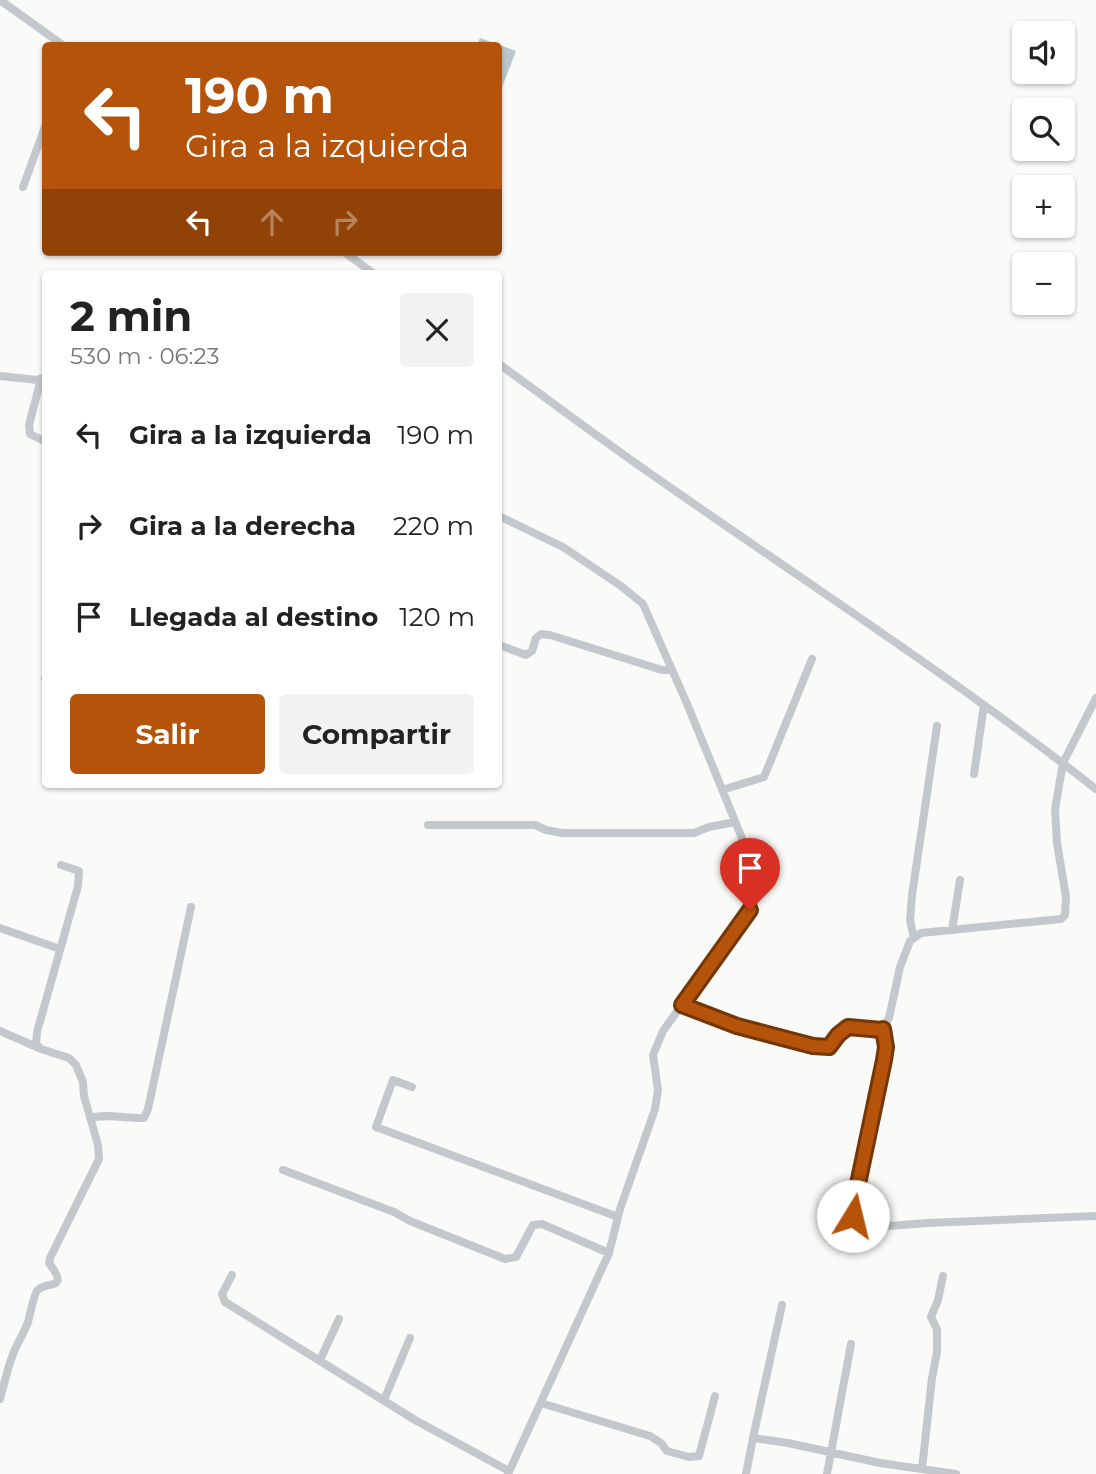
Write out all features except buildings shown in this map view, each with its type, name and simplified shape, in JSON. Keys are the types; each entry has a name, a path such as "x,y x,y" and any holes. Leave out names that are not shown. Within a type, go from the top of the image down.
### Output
{"street":[{"path":"0,0 58,42"},
{"path":"23,187 42,135"},
{"path":"350,256 369,270"},
{"path":"502,366 984,705 1096,789"},
{"path":"0,376 42,378"},
{"path":"42,381 29,425 30,434 42,441"},
{"path":"232,1275 222,1294 225,1302 415,1420 509,1473 609,1253 618,1217 655,1109 658,1090 653,1055 663,1031 750,910 759,893 758,880 735,822 643,604 563,547 502,517"},
{"path":"502,646 526,654 533,651 536,638 541,634 550,635 662,670 672,670"},
{"path":"722,790 765,777 811,659"},
{"path":"1096,698 1063,763 1055,809 1057,843 1066,897 1065,915 1061,919 921,933 910,941 900,967 889,1018 883,1029 886,1047 884,1060 853,1216 858,1226 876,1227 1096,1216"},
{"path":"974,774 984,705"},
{"path":"914,938 910,919 912,895 937,726"},
{"path":"428,825 535,825 562,833 694,833 735,822"},
{"path":"41,1049 36,1044 37,1032 78,886 79,870 61,865"},
{"path":"953,930 960,880"},
{"path":"90,1118 104,1114 144,1118 191,907"},
{"path":"0,928 60,949"},
{"path":"682,1005 737,1026 813,1046 829,1047 848,1027 883,1029"},
{"path":"0,1031 69,1058 76,1065 83,1082 99,1159 50,1258 49,1263 57,1274 55,1283 36,1291 27,1325 11,1358 0,1399"},
{"path":"412,1087 394,1080 376,1127 618,1217"},
{"path":"283,1171 369,1202 410,1222 505,1259 516,1256 533,1225 542,1224 609,1253"},
{"path":"922,1469 930,1390 937,1352 937,1329 930,1317 938,1300 943,1276"},
{"path":"746,1474 782,1305"},
{"path":"320,1360 339,1319"},
{"path":"384,1400 411,1338"},
{"path":"827,1474 851,1344"},
{"path":"541,1403 650,1436 667,1451 690,1457 699,1456 715,1396"},
{"path":"753,1437 956,1474"}],"shaded area":[{"path":"502,46 516,51 502,87"}],"route":[{"path":"750,910 682,1005 737,1026 813,1046 829,1047 848,1027 883,1029 886,1047 884,1060 853,1216"}]}
